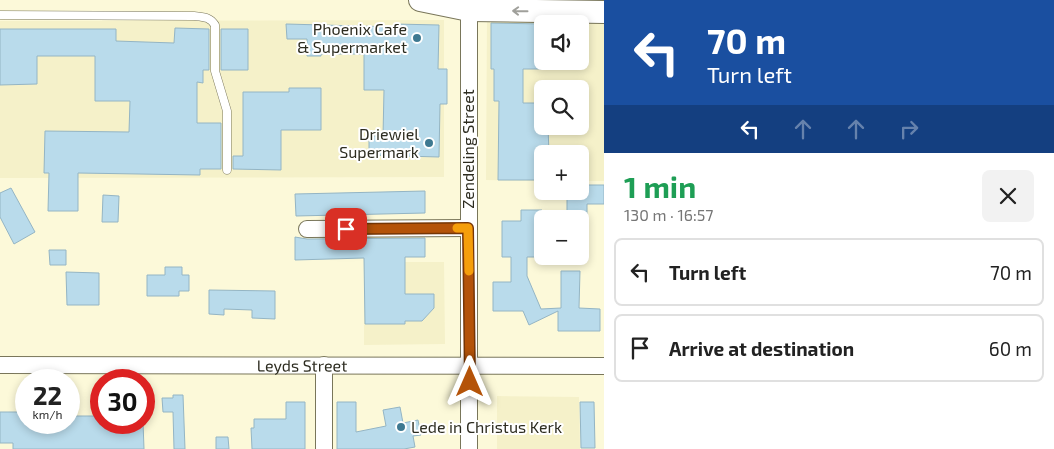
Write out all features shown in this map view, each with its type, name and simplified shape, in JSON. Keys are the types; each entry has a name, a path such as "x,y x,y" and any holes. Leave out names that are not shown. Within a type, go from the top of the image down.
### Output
{"street":[{"path":"420,0 472,7 604,12"},
{"name":"Zendeling Street","path":"469,449 472,365 468,228 472,7"},
{"path":"307,229 468,228"},
{"name":"Leyds Street","path":"0,365 604,366"},
{"path":"324,365 324,449"}],"lane":[{"path":"472,7 472,365 475,449"},
{"path":"0,15 194,16 212,20 215,26 215,71 227,111 227,170"}],"shaded area":[{"path":"487,16 534,16 534,70 589,70 589,17 604,17 604,181 589,181 589,145 534,145 534,181 486,180"},
{"path":"444,20 444,177 0,178 0,21"},
{"path":"364,262 444,262 445,344 364,345"},
{"path":"497,396 579,397 580,449 497,449"}],"building":[{"path":"491,23 534,24 534,69 523,69 523,103 534,103 534,135 548,135 549,145 534,145 534,180 498,180 499,101 494,101 494,69 491,69"},
{"path":"286,24 395,27 395,24 439,25 438,69 447,69 447,104 440,104 439,157 369,155 369,136 383,136 384,90 364,90 364,54 321,54 321,56 307,56 307,39 287,39"},
{"path":"175,28 209,29 209,70 203,70 203,83 197,82 197,123 221,123 221,169 200,169 200,175 78,173 78,211 48,211 49,173 44,173 45,131 129,132 130,101 95,101 95,56 37,56 37,84 0,85 0,29 116,29 116,41 174,43"},
{"path":"221,29 248,29 248,70 221,70"},
{"path":"289,88 321,88 321,130 281,130 281,170 233,169 233,156 243,156 243,92 289,92"},
{"path":"589,185 604,185 604,204 587,204 587,210 567,210 567,200 589,200"},
{"path":"11,188 35,232 14,244 0,217 0,193"},
{"path":"425,191 425,213 296,216 295,194"},
{"path":"103,195 119,196 118,222 102,222"},
{"path":"521,210 534,210 534,257 527,257 527,276 541,309 561,308 561,271 580,271 579,308 600,309 600,331 558,331 558,311 529,325 523,311 493,311 493,282 511,282 511,257 502,257 502,221 521,221"},
{"path":"295,237 307,239 425,238 425,257 405,257 405,294 434,294 434,308 422,321 405,321 405,324 365,324 364,258 295,260"},
{"path":"49,250 66,250 66,265 50,265"},
{"path":"165,267 182,267 182,275 189,275 189,291 179,291 179,296 147,296 147,275 165,275"},
{"path":"66,272 99,273 99,305 67,305"},
{"path":"209,290 275,291 275,319 252,318 252,310 224,309 224,315 209,314"},
{"path":"173,395 183,395 185,449 174,449 173,412 163,412 162,398 173,398"},
{"path":"286,402 305,402 305,449 252,449 251,428 254,428 254,419 286,419"},
{"path":"337,402 356,402 356,432 386,426 383,410 400,407 403,423 418,420 421,435 413,436 415,447 404,449 337,449"},
{"path":"580,402 594,402 595,448 581,448"},
{"path":"0,412 15,412 15,434 80,434 80,416 90,416 90,434 143,434 144,449 13,449 13,443 0,443"},
{"path":"216,437 228,437 229,449 216,449"}],"slow traffic":[{"path":"457,228 468,228 469,271"}],"place":[{"name":"Phoenix Cafe & Supermarket","path":"417,38"},
{"name":"Driewiel Supermark","path":"429,143"},
{"name":"Lede in Christus Kerk","path":"401,427"}],"route":[{"path":"346,229 468,228 470,382"}]}
